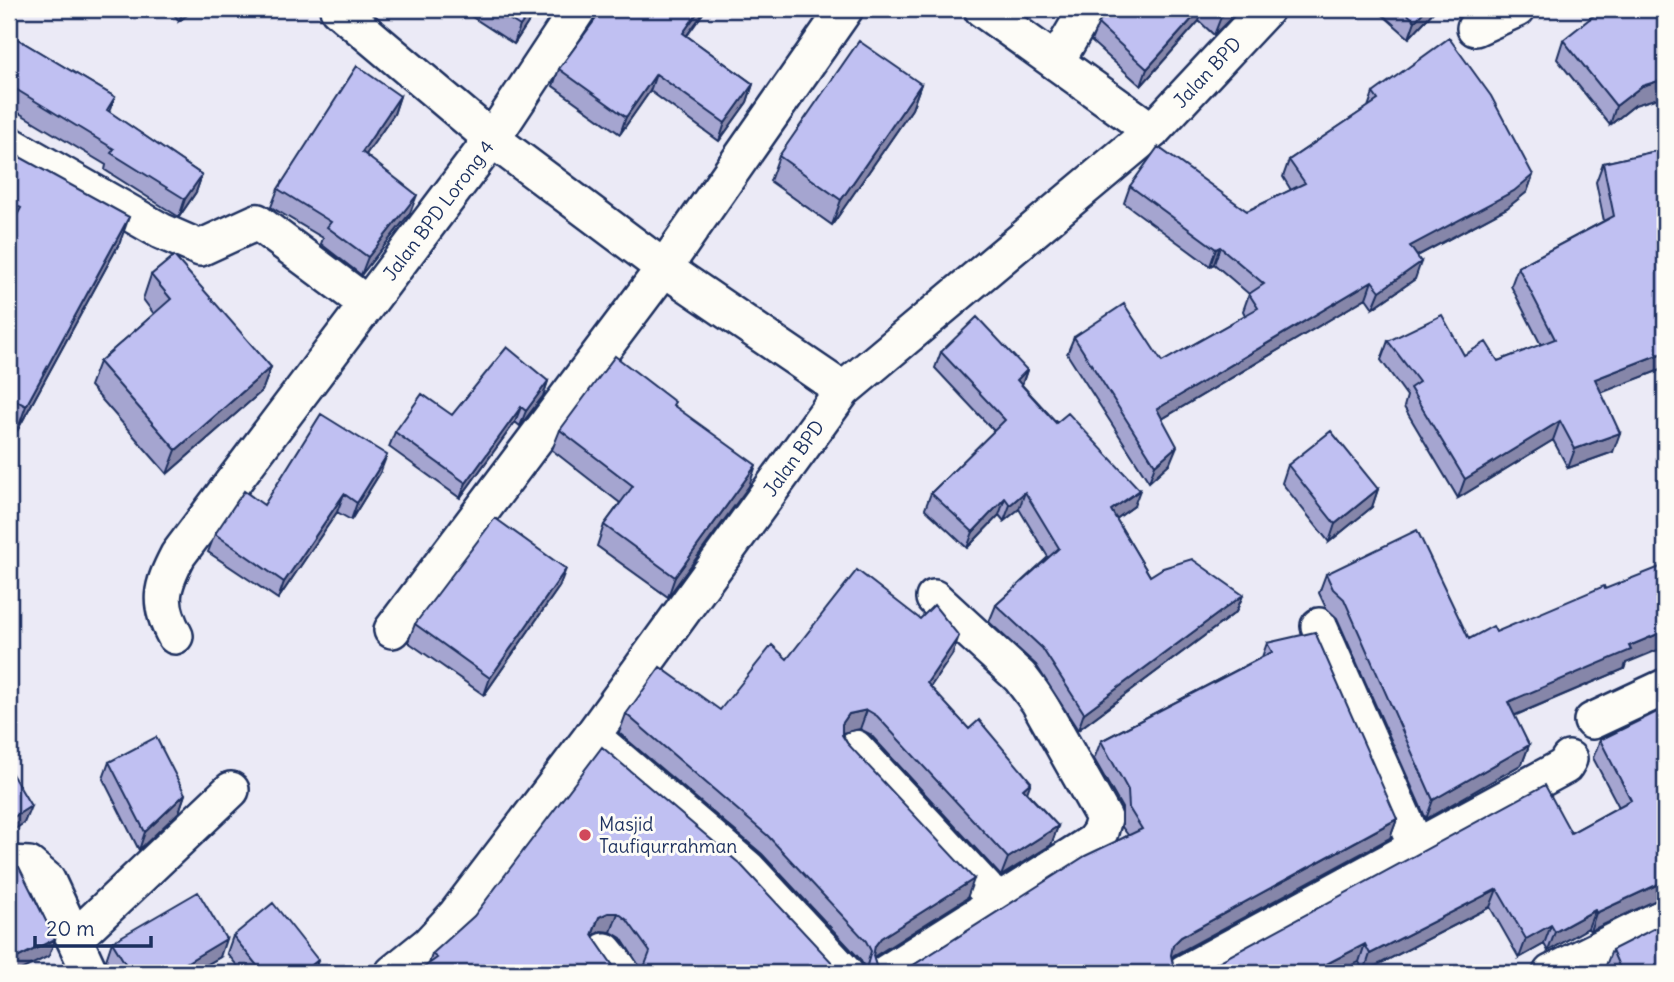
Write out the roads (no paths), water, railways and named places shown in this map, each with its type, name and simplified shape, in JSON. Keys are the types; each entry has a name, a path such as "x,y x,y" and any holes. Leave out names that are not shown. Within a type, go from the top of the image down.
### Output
{"street":[{"path":"338,9 492,139 578,9"},
{"path":"392,630 664,268 845,9"},
{"path":"982,9 1152,131"},
{"path":"1056,62 1087,9"},
{"name":"Jalan BPD","path":"393,973 429,944 456,916 592,736 843,390 1152,131 1266,9"},
{"path":"1475,28 1517,9"},
{"name":"Jalan BPD Lorong 4","path":"175,636 162,613 164,583 178,555 492,139 664,268 843,390"},
{"path":"9,144 162,231 200,248 257,222 359,298"},
{"path":"886,973 1093,842 1100,832 1104,818 1038,701 1020,677 934,597"},
{"path":"1319,626 1416,846"},
{"path":"1592,722 1665,687"},
{"path":"592,736 747,867 845,973"},
{"path":"855,748 999,902"},
{"path":"1184,973 1565,766 1569,759"},
{"path":"75,938 231,790"},
{"path":"9,864 29,865 47,880 90,973"},
{"path":"1551,973 1589,965 1665,916"}],"place":[{"name":"Masjid Taufiqurrahman","path":"585,835"}]}
